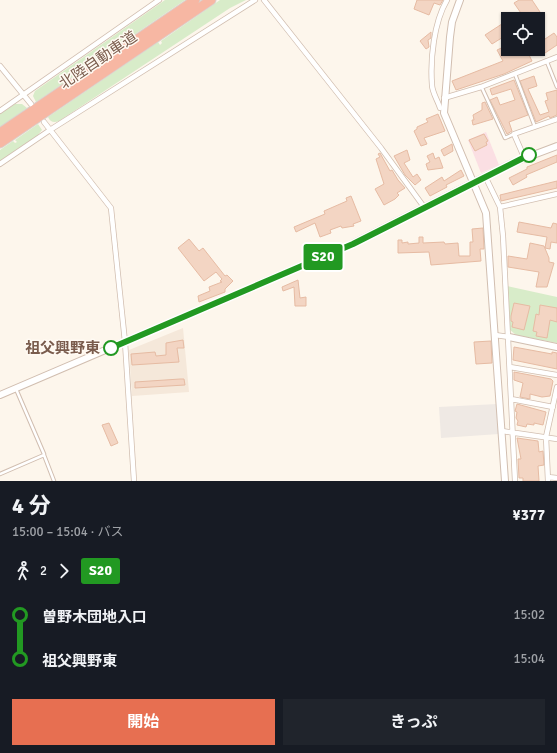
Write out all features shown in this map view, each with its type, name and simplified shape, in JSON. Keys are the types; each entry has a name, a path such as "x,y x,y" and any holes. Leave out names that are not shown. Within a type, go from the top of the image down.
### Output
{"highway":[{"name":"北陸自動車道","path":"0,133 194,0"},
{"name":"北陸自動車道","path":"0,143 211,0"}],"street":[{"path":"0,111 159,0"},
{"path":"0,164 50,130 255,0"},
{"path":"264,0 381,148 424,207"},
{"path":"440,108 432,86 432,75 436,24 447,0"},
{"path":"460,0 452,22 444,98 446,119 486,212 505,481"},
{"path":"444,98 481,87 557,57"},
{"path":"0,66 31,104"},
{"path":"524,157 514,134 557,119"},
{"path":"44,122 111,208 125,342 134,481"},
{"path":"0,395 344,248 524,157 557,146"},
{"path":"485,176 500,208 509,337 515,481"},
{"path":"500,208 557,194"},
{"path":"495,334 557,347"},
{"path":"510,367 557,375"},
{"path":"557,387 546,437 548,479 557,478"},
{"path":"511,399 553,407"},
{"path":"502,431 557,439"}],"lane":[{"path":"547,62 557,87"},
{"path":"515,74 535,127"},
{"path":"481,87 505,138 514,134"},
{"path":"15,389 44,454 54,481"},
{"path":"0,474 44,454"}],"shaded area":[{"path":"486,132 499,165 481,173 468,140"},
{"path":"183,328 189,392 132,396 129,350"},
{"path":"497,404 499,434 441,438 439,407"}],"green space":[{"path":"165,0 185,0 36,102 33,96 35,91"},
{"path":"220,0 246,0 230,8 59,121 52,122 49,119 48,117 158,42 160,45 162,43 161,41"},
{"path":"15,104 22,104 27,108 0,127 0,114"},
{"path":"38,124 42,130 37,136 0,161 0,150 13,141 15,143 17,142 15,140"},
{"path":"507,286 557,297 557,343 516,335 509,329"}],"building":[{"path":"417,0 443,0 440,5 434,3 429,15 414,9"},
{"path":"519,0 532,0 540,12 520,12 514,3"},
{"path":"501,25 501,38 492,44 485,35"},
{"path":"431,32 431,38 428,40 429,47 426,49 420,41"},
{"path":"554,33 557,37 557,45 545,53 545,39"},
{"path":"501,48 501,56 530,56 532,61 504,74 456,90 452,81 503,61 497,50"},
{"path":"534,76 537,86 528,89 540,115 549,112 545,101 548,100 546,93 557,90 557,115 550,118 549,116 536,122 520,81"},
{"path":"514,80 528,115 509,122 512,131 507,134 490,100 497,97 500,105 515,100 511,89 492,95 490,89"},
{"path":"485,102 493,119 473,125 473,115 482,110 482,103"},
{"path":"438,114 445,131 424,138 427,144 421,146 414,131 417,127 428,122 426,119"},
{"path":"484,134 488,141 486,142 487,145 475,151 469,140"},
{"path":"452,144 453,151 444,156 441,150"},
{"path":"407,150 410,160 404,163 413,177 417,174 421,180 415,185 405,175 394,156"},
{"path":"380,153 390,171 392,170 405,188 397,193 399,195 395,199 384,205 375,189 384,184 376,159 380,157 378,154"},
{"path":"433,153 435,159 439,157 443,168 428,170 426,164 430,162 427,156"},
{"path":"557,155 557,162 526,175 527,177 513,185 509,178 527,169 527,167"},
{"path":"461,170 464,176 446,185 447,187 430,196 425,188 442,177 444,181"},
{"path":"557,181 557,188 501,201 500,195"},
{"path":"351,196 361,221 353,224 354,226 342,228 341,226 330,230 331,233 320,237 315,223 296,232 294,227 325,214 324,211 347,201 346,198"},
{"path":"519,222 551,228 553,223 557,224 557,243 551,242 550,249 545,248 547,237 517,232"},
{"path":"483,228 484,249 480,249 481,261 431,265 429,252 398,253 398,240 402,240 402,243 408,242 408,244 419,243 419,237 423,237 423,243 458,243 459,256 470,256 470,242 473,242 472,229"},
{"path":"189,239 199,251 203,248 225,276 227,275 233,281 225,289 225,292 199,302 198,296 210,291 209,287 222,282 220,281 222,279 216,272 204,281 178,248"},
{"path":"530,243 544,246 549,262 554,263 547,287 536,287 539,272 508,267 508,256 527,259"},
{"path":"298,280 300,298 306,297 306,306 295,306 294,287 283,291 282,287"},
{"path":"514,303 530,306 524,330 512,327 513,322 511,321 511,316"},
{"path":"540,305 557,308 557,322 550,320 547,338 536,336 537,332 533,331 536,314 539,315"},
{"path":"183,340 184,348 177,348 179,362 132,365 131,354 155,352 156,356 166,355 166,343"},
{"path":"491,341 492,363 476,364 474,342"},
{"path":"514,347 552,354 552,352 557,353 557,369 513,360"},
{"path":"514,372 551,379 553,381 550,396 542,397 530,394 530,399 520,397 523,383 514,380"},
{"path":"184,379 185,385 135,388 135,382"},
{"path":"517,404 546,412 543,425 534,423 534,425 527,424 526,427 517,425 517,412 515,411"},
{"path":"109,423 118,443 111,446 102,425"},
{"path":"517,438 538,441 539,452 543,451 544,465 538,466 539,481 523,481 523,478 519,478 518,459 521,459"}],"bus line":[{"name":"S20","path":"111,348 363,240 424,207 529,155"}],"place":[{"name":"祖父興野東","path":"111,348"}]}
